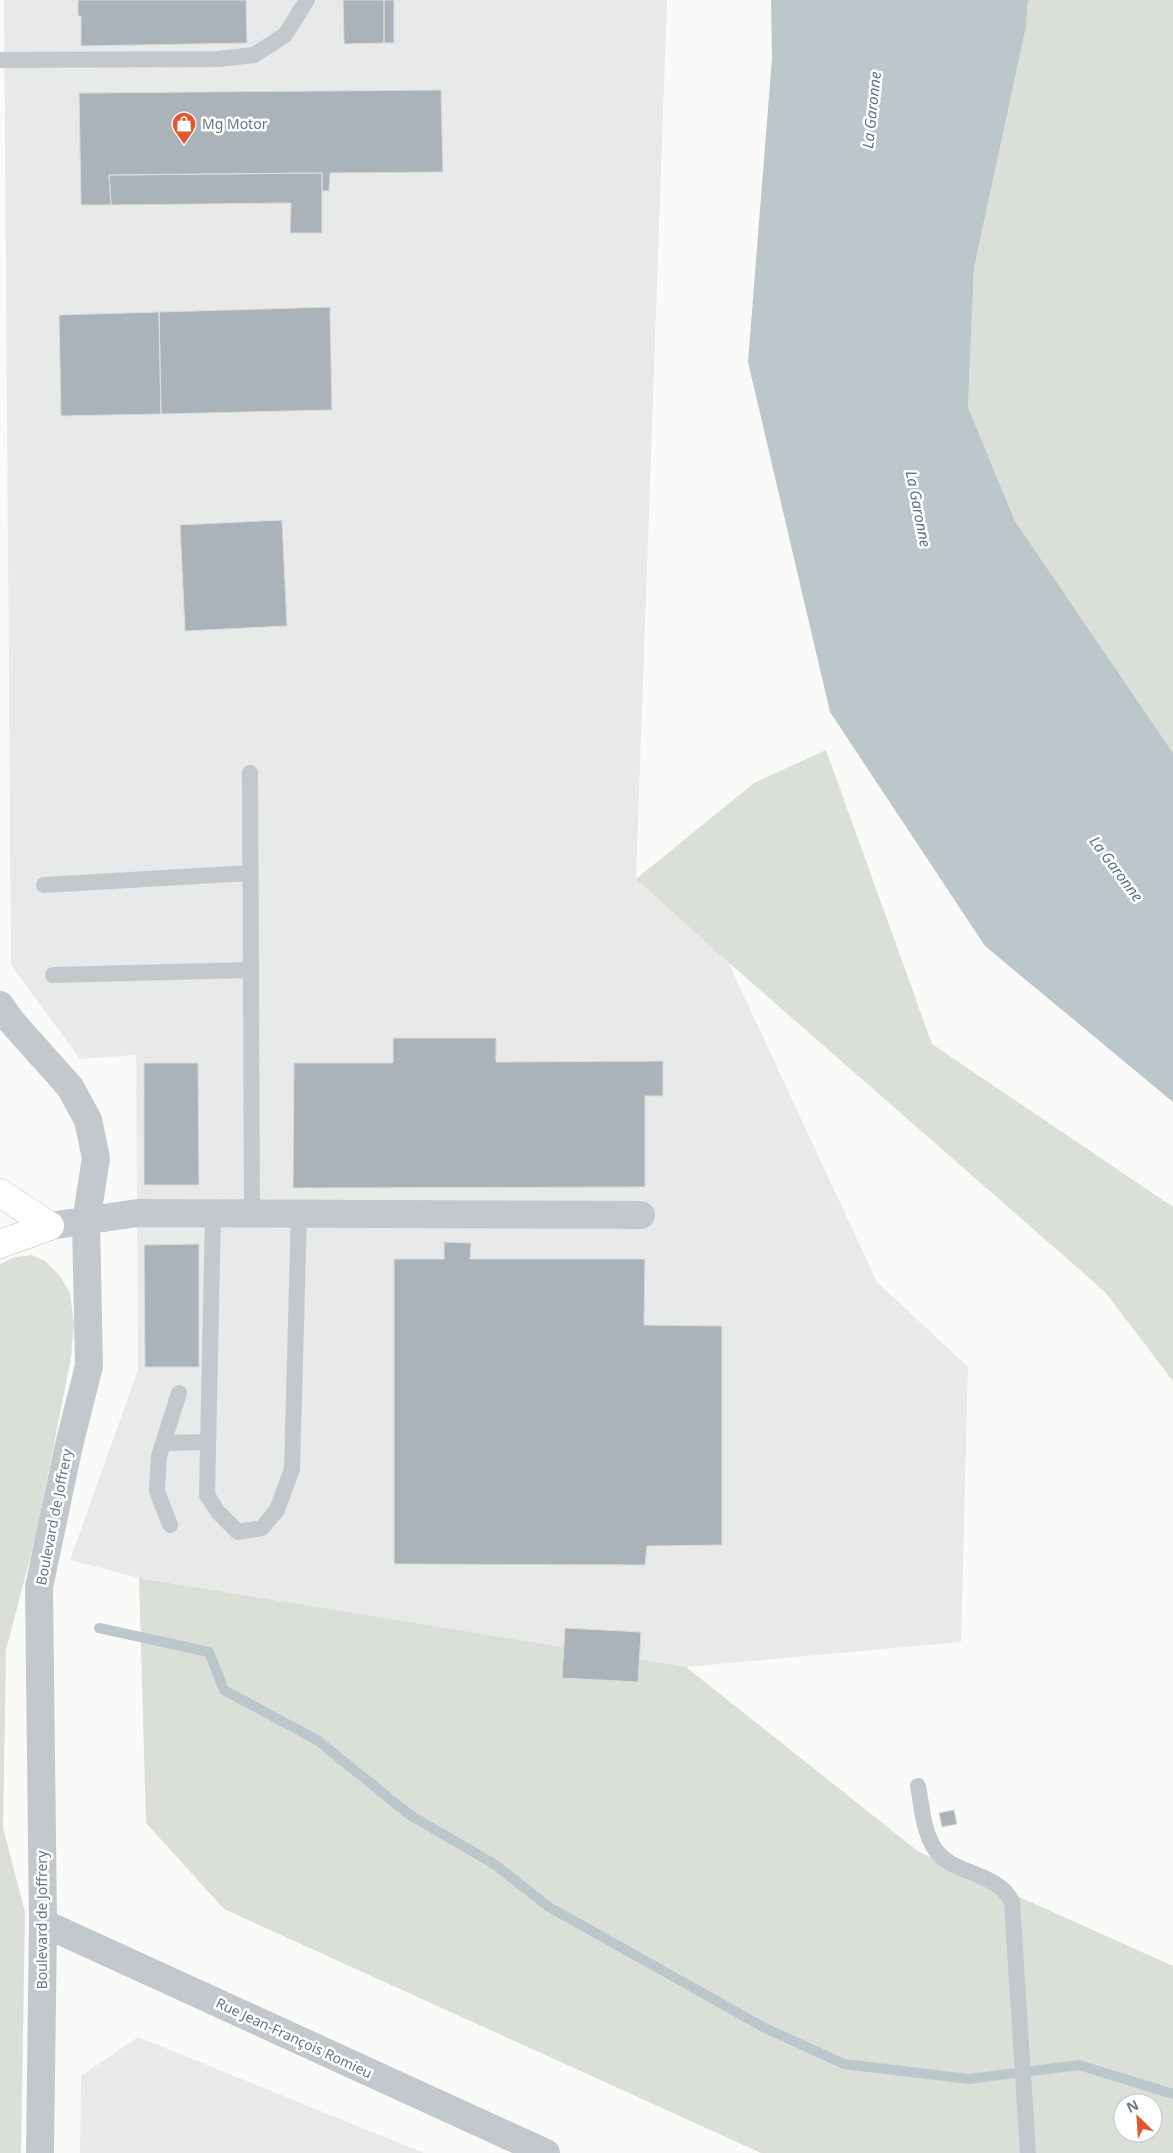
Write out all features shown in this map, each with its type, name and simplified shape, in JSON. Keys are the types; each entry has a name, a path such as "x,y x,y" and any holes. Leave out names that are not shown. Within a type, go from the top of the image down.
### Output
{"main road":[{"path":"0,1193 50,1226"},
{"path":"0,1244 50,1226"}],"street":[{"name":"Boulevard de Joffrery","path":"0,1005 70,1087 88,1120 96,1158 86,1222 89,1366 68,1445 39,1586 43,1923 40,2153"},
{"path":"50,1226 137,1213 641,1215"},
{"name":"Rue Jean-François Romieu","path":"43,1923 546,2153"}],"lane":[{"path":"0,60 218,59 254,55 286,35 307,0"},
{"path":"250,773 252,1213"},
{"path":"44,885 250,873"},
{"path":"53,975 250,970"},
{"path":"213,1213 207,1495 218,1512 238,1532 262,1528 277,1510 292,1469 299,1213"},
{"path":"170,1525 157,1491 159,1456 180,1393"},
{"path":"163,1444 208,1442"},
{"path":"918,1786 928,1834 935,1849 944,1859 1004,1889 1012,1902 1028,2153"}],"shaded area":[{"path":"4,0 667,0 636,879 728,962 877,1282 968,1367 961,1642 686,1667 139,1578 70,1560 138,1370 136,1055 80,1059 11,965"},
{"path":"1028,0 1173,0 1173,753 1015,521 968,407 974,268 1026,27"},
{"path":"826,750 932,1044 1173,1207 1173,1381 1105,1292 636,879 754,783"},
{"path":"32,1255 45,1261 60,1276 70,1293 74,1324 71,1358 36,1535 6,1650 3,1828 25,1912 21,2153 0,2153 0,1264 15,1257"},
{"path":"139,1578 686,1667 919,1852 1173,1966 1173,2153 761,2153 224,1909 146,1823"},
{"path":"138,2037 424,2153 80,2153 81,2076"}],"water":[{"name":"La Garonne","path":"771,0 1028,0 1026,27 974,268 968,407 1015,521 1173,753 1173,1102 985,946 830,712 748,362 772,58"}],"building":[{"path":"78,0 246,0 247,43 81,46 81,16 78,16"},
{"path":"343,0 384,0 384,43 344,44"},
{"path":"384,0 394,0 394,43 384,43"},
{"path":"441,90 443,172 330,173 329,191 322,191 322,173 109,175 111,205 81,205 79,93"},
{"path":"322,173 322,233 290,233 291,203 111,205 109,175"},
{"path":"330,307 332,410 161,414 159,312"},
{"path":"159,312 161,414 61,416 59,315"},
{"path":"282,520 287,626 185,631 180,525"},
{"path":"393,1038 496,1038 496,1062 663,1061 663,1096 645,1096 645,1187 293,1188 294,1063 393,1063"},
{"path":"144,1063 198,1063 199,1185 144,1185"},
{"path":"444,1242 471,1243 470,1259 645,1259 644,1325 722,1326 722,1545 647,1546 645,1565 394,1564 394,1259 444,1259"},
{"path":"199,1244 199,1367 145,1367 144,1245"},
{"path":"565,1628 641,1632 638,1682 562,1678"},
{"path":"954,1810 957,1824 942,1827 939,1813"}],"waterway":[{"path":"99,1628 209,1652 224,1690 317,1740 410,1815 494,1864 549,1907 765,2028 844,2064 969,2079 1079,2065 1173,2094"}],"place":[{"name":"Mg Motor","path":"184,145"}]}
